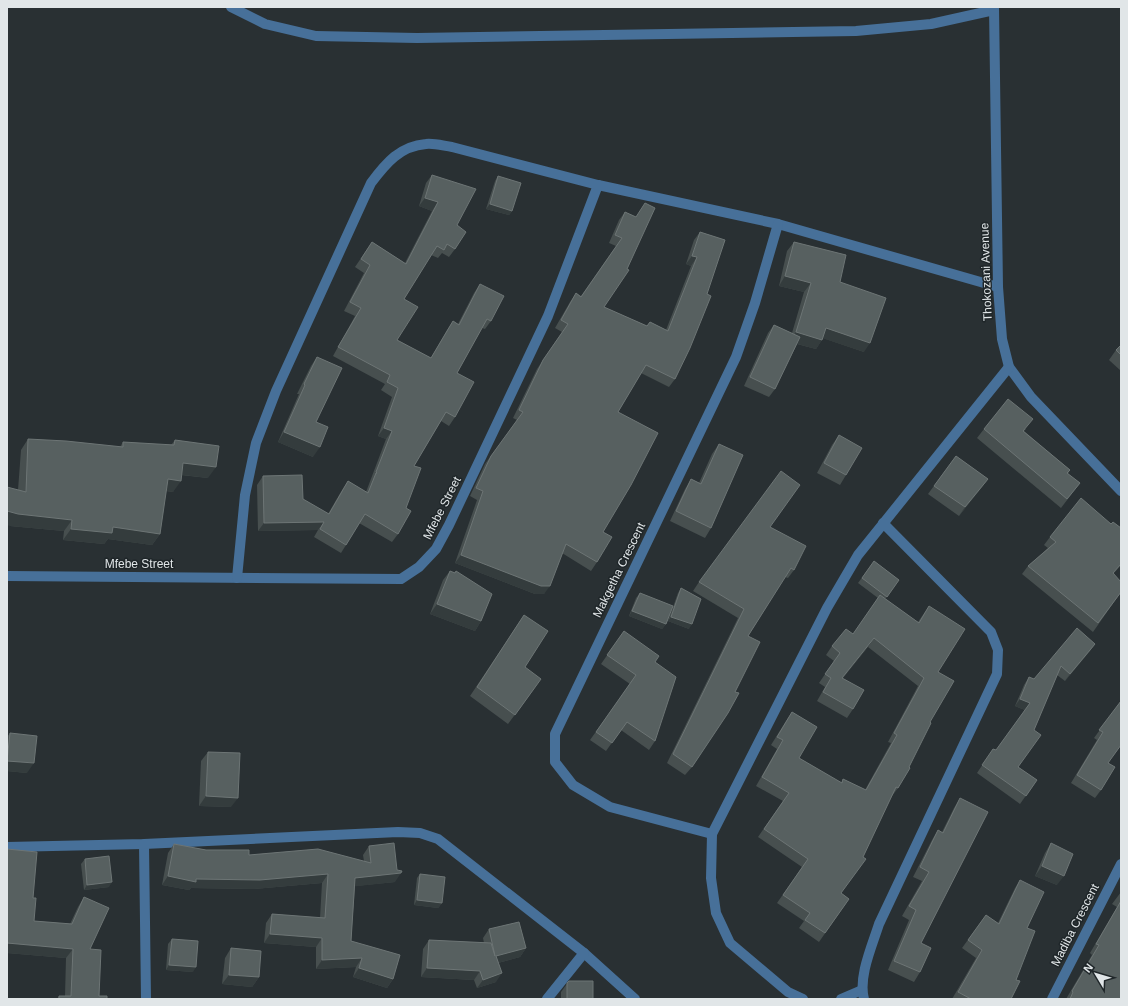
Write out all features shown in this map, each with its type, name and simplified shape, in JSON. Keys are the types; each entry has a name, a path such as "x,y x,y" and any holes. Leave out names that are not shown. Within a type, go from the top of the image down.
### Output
{"street":[{"path":"231,7 265,24 316,36 418,38 856,31 931,24 994,8"},
{"name":"Thokozani Avenue","path":"994,8 998,287 1002,339 1009,368 1031,397 1121,491"},
{"path":"237,578 245,494 256,443 276,391 371,183 386,163 406,148 427,144 452,147 598,185 778,224 998,287"},
{"name":"Mfebe Street","path":"7,576 401,579 420,567 436,549 449,525 548,316 598,185"},
{"name":"Makgetha Crescent","path":"712,834 610,807 573,786 555,762 554,734 736,357 755,303 778,224"},
{"path":"803,999 788,992 730,942 716,913 711,878 712,834 827,608 858,555 1009,368"},
{"path":"841,999 863,995 867,962 879,924 997,674 998,650 991,632 883,523"},
{"path":"7,847 144,844 398,832 420,833 438,839 584,953 635,999"},
{"path":"144,844 146,999"},
{"name":"Madiba Crescent","path":"1052,999 1121,864"},
{"path":"546,999 584,953"}],"building":[{"path":"432,175 476,189 457,225 466,232 455,249 447,244 444,250 437,246 404,299 418,307 397,340 431,358 453,321 459,325 480,284 504,296 491,321 487,319 457,373 474,382 455,417 446,412 414,466 421,468 406,508 411,511 398,534 365,514 346,545 320,529 324,522 264,523 263,476 302,475 303,499 329,514 348,481 368,493 392,431 384,428 398,388 387,382 390,375 338,347 361,308 350,302 370,265 361,259 372,242 406,264 438,202 425,198"},
{"path":"498,176 521,183 512,211 490,204"},
{"path":"645,203 655,208 627,269 629,270 604,307 647,326 650,322 668,331 697,257 692,256 700,232 725,240 707,294 711,296 690,348 675,379 646,365 618,412 658,433 631,485 603,532 612,537 597,562 566,544 550,586 541,586 461,555 483,491 476,488 491,456 523,412 519,410 543,360 568,324 561,320 576,293 581,297 622,238 615,235 625,212 636,217"},
{"path":"794,242 846,255 840,282 886,298 870,343 826,328 822,340 796,332 811,283 785,276"},
{"path":"774,325 800,337 775,389 750,377"},
{"path":"1121,345 1121,355 1116,350"},
{"path":"317,357 342,368 316,422 328,427 320,447 284,432"},
{"path":"1008,399 1033,419 1023,431 1070,470 1067,473 1080,483 1067,499 984,429"},
{"path":"839,435 862,448 846,475 824,463"},
{"path":"28,439 123,447 123,442 174,445 175,440 219,446 216,467 183,463 181,481 168,479 160,534 113,527 112,533 71,529 72,520 18,514 7,511 7,487 26,492"},
{"path":"719,444 743,455 711,528 676,511 691,479 701,484"},
{"path":"956,456 988,479 965,507 934,486"},
{"path":"781,471 800,485 770,527 806,546 794,570 791,568 748,636 760,642 735,692 739,693 728,713 692,767 673,754 744,609 699,582"},
{"path":"1081,498 1111,524 1113,522 1121,528 1121,564 1113,573 1121,582 1121,592 1098,623 1028,566 1056,542 1050,537"},
{"path":"874,561 899,580 887,597 862,578"},
{"path":"450,571 455,573 456,571 492,594 481,621 437,604"},
{"path":"681,588 701,599 692,624 671,617"},
{"path":"640,593 673,606 666,624 632,611"},
{"path":"880,595 919,623 929,606 965,629 938,672 954,681 930,722 931,723 909,767 910,768 898,788 896,787 863,857 866,859 841,893 849,899 825,933 805,920 810,913 783,895 808,859 764,829 789,793 762,777 783,740 777,737 792,712 817,727 799,758 842,783 843,779 866,790 897,735 894,733 924,678 874,638 842,678 864,690 853,709 823,692 831,678 825,674 840,653 832,646 846,629 853,634"},
{"path":"524,615 548,631 525,667 541,679 515,715 477,687"},
{"path":"1077,628 1095,644 1070,674 1061,666 1034,730 1041,735 1018,767 1037,780 1026,796 982,765 993,749 996,750 1030,703 1020,699 1029,677 1034,679"},
{"path":"624,631 659,656 655,662 676,677 655,741 627,722 612,743 596,732 636,675 607,655"},
{"path":"1121,701 1121,745 1108,763 1115,767 1101,790 1077,775 1103,732 1099,730"},
{"path":"10,733 37,736 34,763 7,761"},
{"path":"208,752 240,753 238,798 206,796"},
{"path":"960,798 988,812 921,943 931,948 920,972 894,961 916,910 909,906 929,872 920,867 938,830 943,833"},
{"path":"394,843 397,870 402,871 401,873 355,878 351,941 400,955 393,979 359,968 362,958 322,960 322,938 270,934 272,914 325,918 328,874 260,880 196,879 196,882 168,876 174,844 206,850 249,850 249,855 318,849 371,863 369,846"},
{"path":"1051,843 1073,854 1064,876 1042,866"},
{"path":"7,849 37,852 33,898 36,898 34,921 72,924 84,897 109,908 90,949 101,950 99,996 107,996 107,999 59,999 59,996 71,996 73,949 7,943"},
{"path":"109,856 112,882 87,885 85,859"},
{"path":"420,874 445,877 442,903 417,900"},
{"path":"1020,880 1044,892 1027,928 1035,931 1016,980 1020,981 1011,999 971,999 958,992 982,950 968,940 986,915 999,924"},
{"path":"1121,901 1121,999 1070,999 1073,992 1072,991 1099,945 1096,944"},
{"path":"519,922 526,948 496,956 502,973 483,980 480,971 427,968 429,940 491,943 495,956 489,929"},
{"path":"172,939 198,941 196,967 169,965"},
{"path":"231,948 261,951 259,977 229,975"},
{"path":"569,981 593,981 593,999 567,999 567,983"}]}
